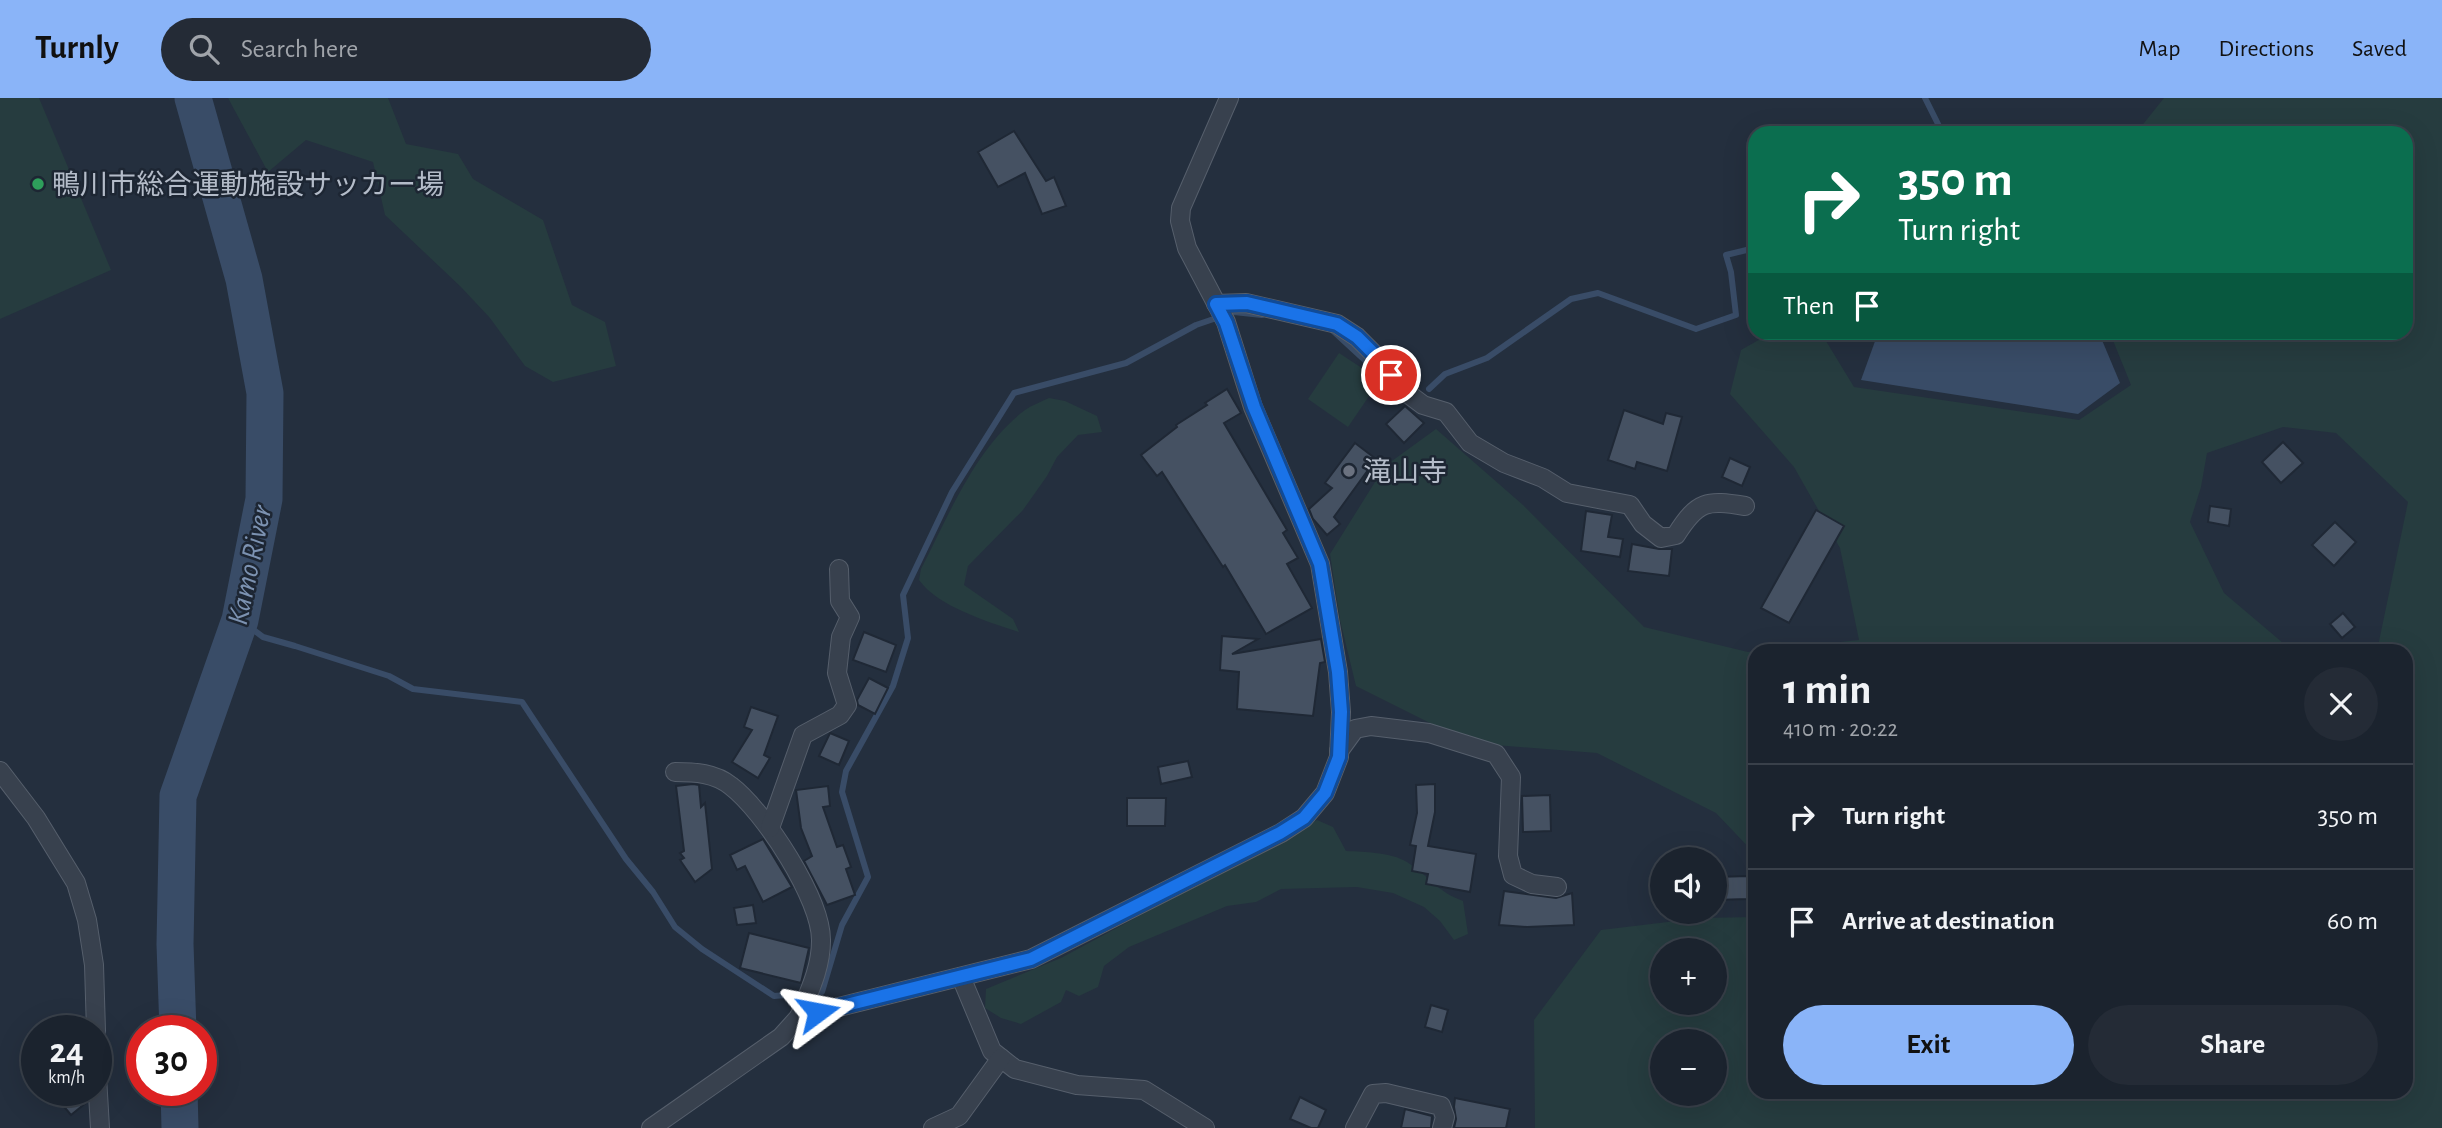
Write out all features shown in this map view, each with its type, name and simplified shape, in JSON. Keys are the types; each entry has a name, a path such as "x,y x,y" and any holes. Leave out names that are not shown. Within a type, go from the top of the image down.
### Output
{"street":[{"path":"799,1017 1031,959 1280,833 1304,818 1325,793 1339,757 1341,712 1338,672 1320,564 1254,407 1221,312 1187,248 1180,221 1181,208 1229,98"},
{"path":"1221,312 1247,303 1337,324 1357,337 1403,390 1423,405 1446,412 1471,443 1504,463 1543,478 1567,492 1630,505 1643,524 1661,538 1676,535 1690,513 1714,502 1745,506"},
{"path":"769,828 803,735 840,715 847,705 837,673 841,637 850,617 840,601 839,569"},
{"path":"1339,751 1355,729 1371,726 1429,733 1496,754 1511,777 1508,856 1513,875 1532,884 1557,887"},
{"path":"0,771 36,817 76,883 87,920 94,965 96,1015"},
{"path":"651,1128 781,1037 799,1017 818,970 821,940 820,922 799,872 769,828 731,785 702,772 675,772"},
{"path":"961,977 992,1051 1015,1069 1077,1085 1144,1090 1206,1128"},
{"path":"933,1128 959,1116 1001,1058"},
{"path":"1355,1128 1373,1094 1386,1093 1441,1106 1445,1117 1442,1128"},
{"path":"99,1106 100,1128"}],"green space":[{"name":"鴨川市総合運動施設サッカー場","path":"0,98 39,98 111,270 0,319"},
{"path":"228,98 388,98 406,144 458,154 473,179 543,220 572,305 605,322 616,366 553,382 525,366 490,318 385,215 373,162 306,140 268,172"},
{"path":"2164,98 2442,98 2442,1128 1535,1128 1534,1020 1601,930 1651,924 1727,924 1727,918 1748,917 1748,1099 2413,1099 2413,644 2378,644 2408,502 2336,433 2283,427 2207,453 2201,487 2190,522 2224,593 2286,644 1822,644 1859,640 1840,548 1794,467 1730,394 1741,350 1759,340 1821,340 1826,341 1854,387 2079,420 2131,385 2113,340 2413,340 2413,126 2142,126"},
{"path":"1339,353 1380,380 1348,427 1308,399"},
{"path":"1049,398 1065,401 1097,416 1102,432 1078,435 1057,457 1023,510 968,566 964,585 1013,619 1019,632 951,606 919,580 921,569 942,527 965,484 992,443 1025,410"},
{"path":"1436,429 1523,505 1644,627 1748,652 1748,847 1716,813 1597,753 1470,743 1356,686 1340,620 1330,554 1385,466"},
{"path":"1317,820 1333,827 1346,851 1393,856 1415,867 1446,893 1463,901 1468,934 1454,940 1440,921 1424,907 1393,893 1357,887 1281,889 1256,902 1227,906 1129,947 1104,966 1098,987 1079,996 1066,990 1061,1002 1021,1024 1001,1018 985,1008 986,989 1061,958"}],"water":[{"path":"1875,340 2102,340 2120,383 2078,414 1861,380"}],"building":[{"path":"1014,131 1046,181 1054,177 1066,206 1042,214 1025,173 998,187 978,152"},
{"path":"1227,389 1241,413 1224,423 1287,530 1283,533 1298,558 1287,564 1312,608 1266,634 1225,565 1223,567 1162,472 1157,476 1141,455 1177,427 1176,425"},
{"path":"1405,406 1424,423 1404,443 1386,424"},
{"path":"1624,410 1663,424 1666,413 1682,417 1667,471 1637,462 1635,469 1608,460"},
{"path":"2283,442 2303,463 2281,483 2262,462"},
{"path":"1355,443 1376,459 1334,517 1340,524 1327,535 1313,519 1309,509 1332,488 1325,483"},
{"path":"1730,458 1750,467 1742,486 1722,477"},
{"path":"2210,506 2231,509 2229,526 2208,522"},
{"path":"1816,510 1844,526 1789,623 1761,608"},
{"path":"1586,511 1612,515 1608,537 1623,539 1620,557 1581,551"},
{"path":"2335,522 2356,542 2334,566 2312,545"},
{"path":"1632,544 1672,549 1669,576 1628,571"},
{"path":"2343,613 2355,627 2342,638 2330,624"},
{"path":"864,632 896,645 886,672 853,660"},
{"path":"1222,636 1258,639 1232,654 1321,639 1325,662 1320,663 1313,716 1237,709 1239,672 1220,670"},
{"path":"869,678 888,688 875,714 858,705 857,700"},
{"path":"751,707 778,716 764,755 770,758 758,778 732,762 752,730 744,727"},
{"path":"830,733 849,741 839,765 819,756"},
{"path":"1188,761 1192,777 1161,784 1158,767"},
{"path":"1435,784 1435,812 1428,846 1476,854 1470,892 1426,884 1428,874 1412,871 1416,846 1410,845 1417,813 1416,785"},
{"path":"699,785 701,807 705,803 712,869 695,882 680,860 684,858 680,853 684,851 676,786"},
{"path":"828,786 830,806 823,807 837,847 843,845 851,867 846,869 855,895 827,905 804,861 812,856 801,828 796,790"},
{"path":"1550,795 1551,831 1523,832 1522,796"},
{"path":"1127,798 1166,798 1165,826 1127,826"},
{"path":"763,839 792,887 763,902 745,866 737,870 730,855"},
{"path":"1748,876 1748,899 1727,900 1727,877"},
{"path":"1504,891 1556,898 1572,893 1574,925 1499,925"},
{"path":"753,905 756,923 737,925 734,908"},
{"path":"749,933 809,948 801,983 740,968"},
{"path":"1431,1005 1448,1010 1442,1032 1425,1027"},
{"path":"1300,1097 1326,1110 1318,1128 1311,1128 1290,1119"},
{"path":"1455,1098 1510,1109 1506,1128 1454,1128"},
{"path":"63,1106 82,1106 71,1115"},
{"path":"1405,1109 1432,1116 1431,1128 1401,1128"}],"waterway":[{"name":"Kamo River","path":"177,1015 175,944 178,796 240,620 264,499 265,393 244,279 193,98"},
{"path":"1925,98 1939,126"},
{"path":"1429,389 1445,374 1487,358 1571,299 1598,293 1696,329 1736,315 1731,272 1726,255 1748,250"},
{"path":"240,620 263,637 389,676 413,689 522,702 626,859 653,892 675,927 702,949 774,996 822,992 842,925 868,877 842,792 846,771 893,686 908,638 903,595 952,492 1014,393 1126,363 1196,325 1234,312 1262,315"},
{"path":"1331,329 1382,376"},
{"name":"Kamo River","path":"179,1106 180,1128"}],"place":[{"name":"鴨川市総合運動施設サッカー場","path":"38,184"},
{"name":"滝山寺","path":"1349,471"}],"route":[{"path":"818,1012 1031,959 1206,872 1304,818 1325,793 1339,757 1341,712 1338,672 1320,564 1254,407 1226,323 1216,304 1247,303 1337,324 1357,337 1391,375"}]}
